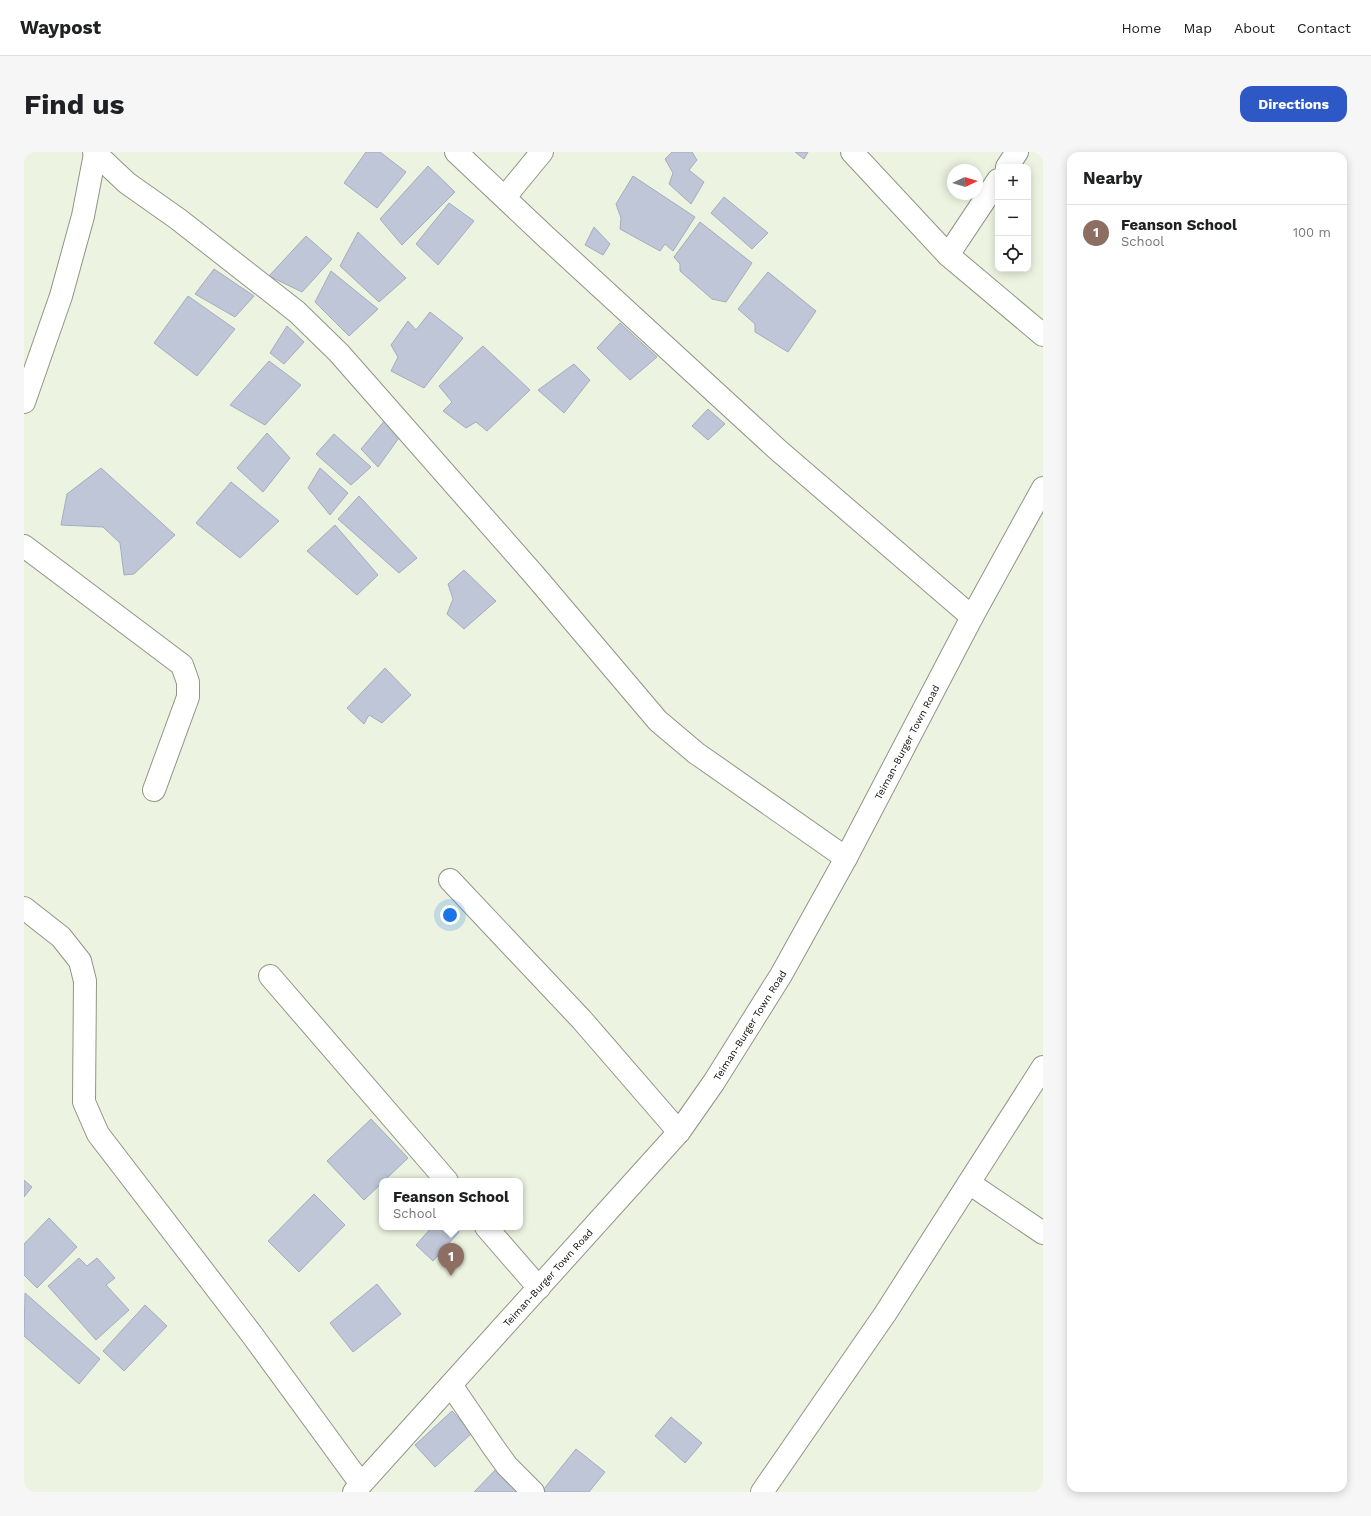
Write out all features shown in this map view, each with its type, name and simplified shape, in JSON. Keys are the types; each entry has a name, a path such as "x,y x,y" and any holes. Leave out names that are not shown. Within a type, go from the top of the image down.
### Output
{"street":[{"path":"456,152 778,450 972,617"},
{"path":"505,197 542,152"},
{"path":"852,152 948,255 1043,335"},
{"path":"1009,164 1017,152"},
{"path":"24,402 61,296 83,216 94,153"},
{"path":"94,153 127,183 178,219 297,312 339,353 536,577 658,721 696,753 846,858"},
{"path":"948,255 995,184"},
{"name":"Teiman-Burger Town Road","path":"358,1488 679,1132 714,1082 781,975 846,858 972,617 1043,488"},
{"path":"24,546 182,665 188,682 188,697 154,790"},
{"path":"450,880 582,1020 679,1132"},
{"path":"24,908 61,936 80,961 85,981 84,1102 98,1134 253,1336 358,1488"},
{"path":"270,976 444,1178"},
{"path":"762,1492 885,1314 1043,1067"},
{"path":"969,1183 1043,1233"},
{"path":"489,1230 539,1288"},
{"path":"450,1385 507,1466 533,1492"}],"building":[{"path":"366,152 380,152 406,172 377,208 344,183"},
{"path":"672,152 692,152 697,160 689,170 704,182 691,204 669,184 673,173 665,159"},
{"path":"795,152 808,152 804,159"},
{"path":"428,166 455,192 402,245 380,219"},
{"path":"633,176 695,217 673,251 665,244 660,251 620,229 621,218 616,204"},
{"path":"724,197 768,233 752,249 711,213"},
{"path":"449,203 474,221 438,265 416,244"},
{"path":"700,222 752,263 726,302 712,299 680,271 680,264 674,257"},
{"path":"594,227 610,244 603,255 585,245"},
{"path":"358,232 406,278 379,302 340,266"},
{"path":"306,236 332,259 302,292 269,276"},
{"path":"214,269 254,296 235,317 195,294"},
{"path":"331,271 378,309 349,336 315,302"},
{"path":"768,272 816,311 788,352 755,332 755,324 738,309"},
{"path":"188,296 235,329 197,376 154,343"},
{"path":"430,312 463,338 424,388 391,371 398,357 391,345 408,321 416,330"},
{"path":"620,323 657,357 630,380 597,348"},
{"path":"287,326 304,342 284,364 270,353"},
{"path":"483,346 530,390 487,431 476,422 466,428 443,411 452,402 439,386"},
{"path":"269,361 301,385 265,425 230,405"},
{"path":"574,364 590,380 564,413 538,390"},
{"path":"708,409 725,424 708,440 692,426"},
{"path":"386,419 401,435 378,467 361,449"},
{"path":"267,433 290,458 263,492 237,468"},
{"path":"334,434 371,467 351,485 316,454"},
{"path":"101,468 175,535 134,574 124,575 120,543 103,527 61,525 67,494"},
{"path":"320,468 348,493 330,515 308,488"},
{"path":"231,482 279,521 240,558 196,523"},
{"path":"359,496 417,558 399,573 338,519"},
{"path":"335,525 378,575 357,595 307,551"},
{"path":"464,570 496,601 464,629 447,614 453,599 448,584"},
{"path":"385,668 411,695 382,723 369,715 364,724 347,708"},
{"path":"371,1119 408,1158 387,1178 379,1178 379,1186 364,1200 327,1161"},
{"path":"24,1180 32,1187 24,1197"},
{"path":"314,1194 345,1225 299,1272 268,1241"},
{"path":"49,1218 77,1247 37,1288 24,1275 24,1244"},
{"path":"429,1230 457,1230 459,1232 433,1261 416,1245"},
{"path":"79,1258 87,1266 97,1258 115,1278 106,1285 129,1310 96,1340 48,1286"},
{"path":"377,1284 401,1314 353,1352 330,1323"},
{"path":"25,1293 100,1359 79,1384 24,1336"},
{"path":"145,1305 167,1326 124,1371 103,1351"},
{"path":"452,1411 472,1433 435,1467 415,1445"},
{"path":"671,1417 702,1443 685,1463 655,1436"},
{"path":"576,1449 605,1472 589,1492 546,1492 543,1490"},
{"path":"499,1466 520,1492 474,1492"}],"place":[{"name":"Feanson School","path":"451,1276"}]}
